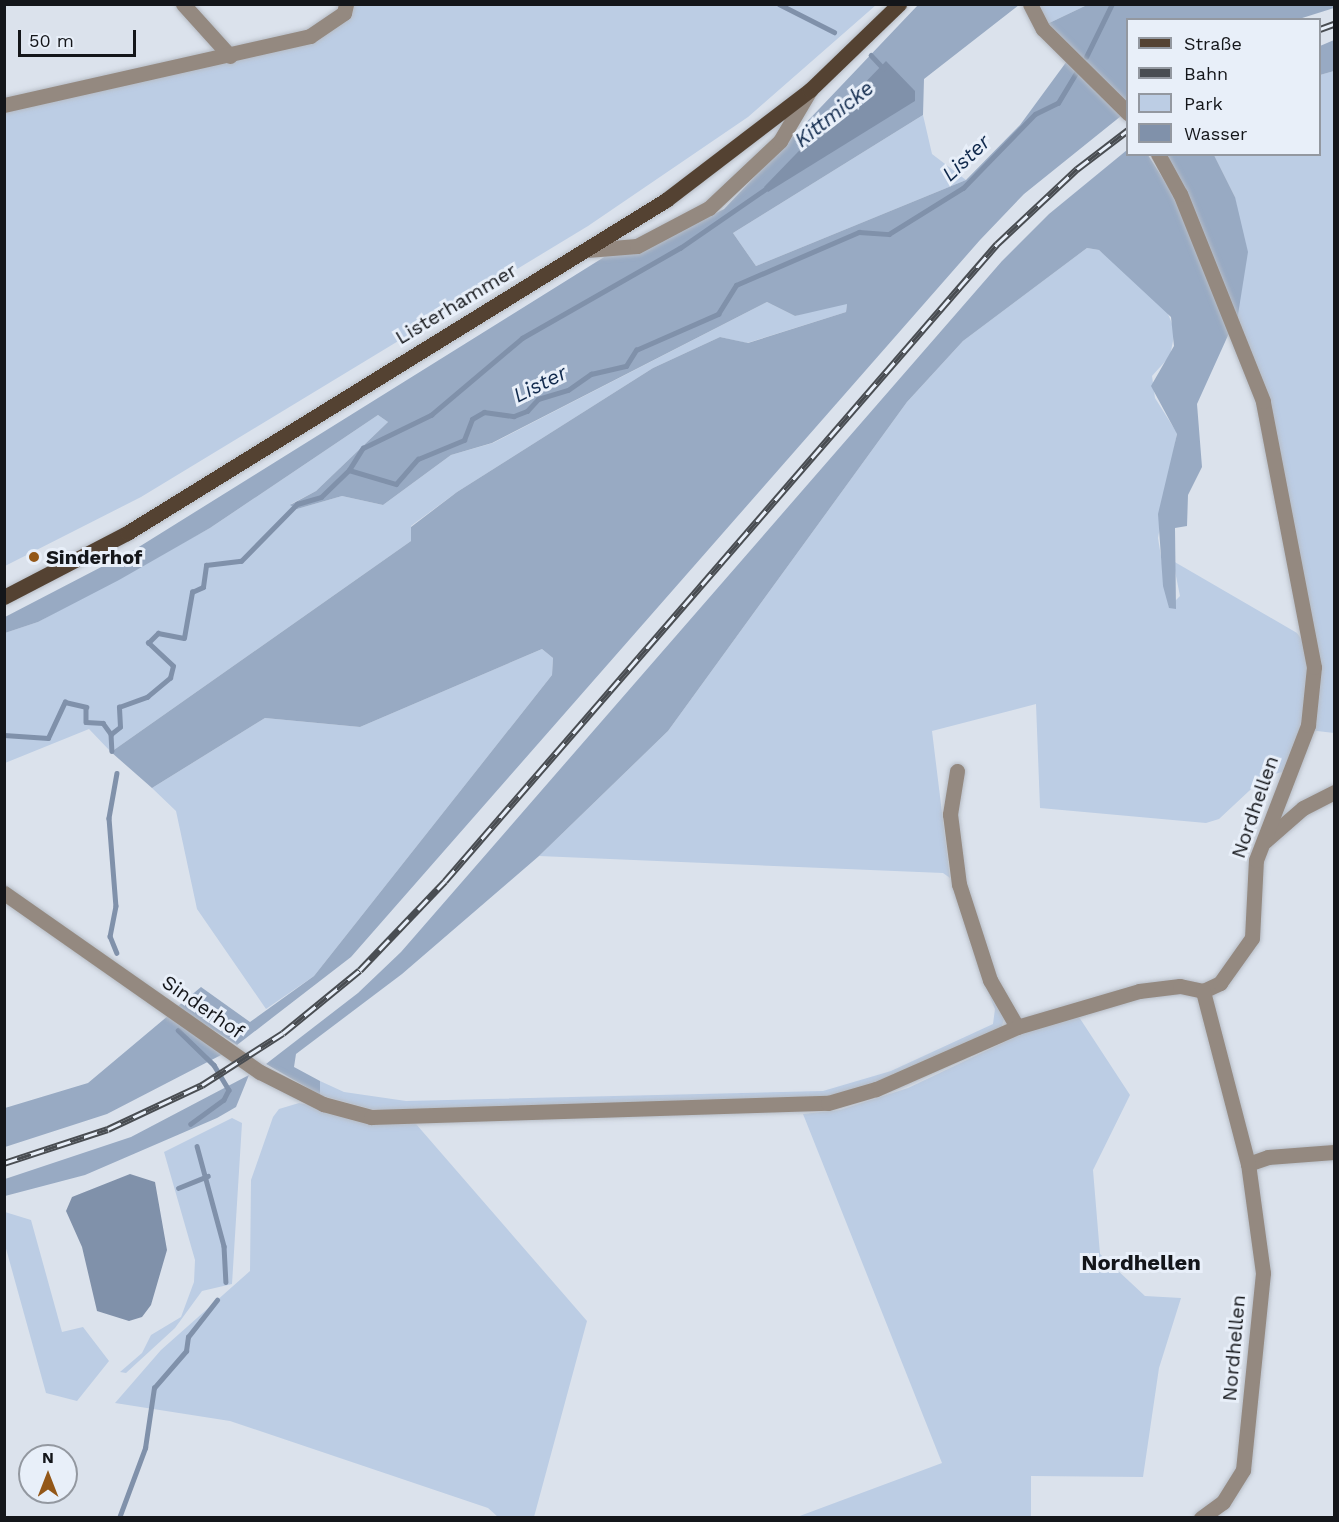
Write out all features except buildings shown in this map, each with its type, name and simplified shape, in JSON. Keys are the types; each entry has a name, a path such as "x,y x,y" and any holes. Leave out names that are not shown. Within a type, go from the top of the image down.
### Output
{"main road":[{"name":"Listerhammer","path":"4,597 118,538 587,250 748,142 810,90 899,4"}],"street":[{"path":"183,4 230,56"},
{"path":"4,105 230,56 310,36 344,13 346,4"},
{"path":"1030,4 1042,29 1126,111"},
{"path":"587,250 637,246 709,208 780,141 810,90"},
{"name":"Nordhellen","path":"1159,156 1180,194 1271,433 1314,667 1308,725 1253,876 1252,938 1227,975 1203,991 1248,1164 1263,1273 1247,1446 1236,1487 1200,1518"},
{"path":"957,771 950,814 959,884 990,980 1017,1027 1139,991 1180,986 1203,991"},
{"path":"1265,841 1303,808 1335,792"},
{"name":"Sinderhof","path":"4,894 260,1072 323,1104 371,1117 782,1108 876,1089 1017,1027"},
{"path":"1248,1164 1268,1157 1335,1152"}],"green space":[{"path":"353,5 876,5 748,117 588,226 141,497 5,566 4,111 347,20"},
{"path":"1036,5 1087,5 1045,25"},
{"path":"1334,71 1334,733 1309,730 1318,670 1237,321 1235,197 1214,156 1321,156 1321,75"},
{"path":"923,115 932,154 966,180 756,266 733,233"},
{"path":"1087,248 1099,250 1164,304 1175,331 1170,356 1152,376 1155,398 1177,433 1158,538 1169,607 1180,596 1173,561 1297,633 1304,643 1310,700 1286,771 1264,777 1219,819 1206,823 1040,808 1036,704 932,731 950,878 943,873 539,856 668,731 907,402 963,341"},
{"path":"767,302 795,316 837,303 847,304 846,312 747,343 720,337 653,368 457,492 411,526 411,541 111,752 89,729 5,763 5,633 38,622 210,528 378,415 388,422 316,491 291,504 297,509 342,496 383,505 451,455 493,443"},
{"path":"542,649 553,658 552,675 314,976 266,1009 197,909 176,811 152,788 265,718 360,727"},
{"path":"976,963 1005,1016 1001,1029 867,1086 829,1096 401,1111 371,1109 320,1095 320,1081 344,1092 406,1101 823,1091 891,1071 993,1024 995,1009"},
{"path":"1079,1017 1130,1095 1093,1170 1100,1254 1145,1296 1181,1298 1159,1368 1143,1477 1031,1476 1031,1517 797,1517 942,1463 803,1114 840,1110 908,1088 1026,1032"},
{"path":"299,1103 416,1124 587,1321 534,1517 498,1517 488,1508 230,1421 115,1403 161,1350 250,1271 251,1180 273,1117 279,1109"},
{"path":"232,1118 242,1123 232,1284 202,1291 175,1328 126,1373 120,1372 142,1353 151,1335 181,1317 194,1282 195,1260 164,1152"},
{"path":"5,1212 31,1220 62,1332 83,1327 109,1361 77,1401 46,1393 5,1245"}],"shaded area":[{"path":"918,5 1019,5 924,79 923,115 733,233 756,266 966,180 1020,125 1067,61 1121,116 1024,194 980,240 351,957 237,1045 177,1007 201,987 250,1022 314,976 552,675 553,658 542,649 360,727 265,718 152,788 111,752 411,541 411,527 457,492 653,368 720,337 748,343 846,312 847,304 795,316 767,302 492,443 451,455 383,505 342,496 297,509 290,505 316,491 388,422 378,415 210,528 119,580 38,622 5,633 5,617 134,550 609,254 641,251 724,209"},
{"path":"1087,5 1334,5 1334,8 1302,18 1126,18 1126,102 1045,25"},
{"path":"1334,40 1334,71 1321,75 1321,46"},
{"path":"1126,151 1126,156 1149,156 1171,191 1230,331 1197,404 1202,467 1188,495 1187,526 1175,528 1176,609 1169,608 1163,586 1158,514 1177,434 1151,386 1174,346 1171,317 1099,250 1087,248 963,341 907,402 668,731 539,856 402,974 296,1054 294,1067 320,1081 320,1095 266,1064 358,993 401,952 1002,261 1049,214"},
{"path":"1165,156 1214,156 1235,197 1248,252 1237,321"},
{"path":"169,1015 223,1054 107,1114 5,1147 5,1108 88,1083"},
{"path":"249,1075 236,1107 217,1118 85,1175 5,1196 5,1179 131,1137"}],"water":[{"path":"886,61 915,91 915,101 768,192 764,187"},
{"path":"130,1174 155,1182 167,1250 151,1305 142,1317 129,1321 97,1311 82,1247 66,1211 72,1197"}],"waterway":[{"name":"Kittmicke","path":"779,4 834,32"},
{"name":"Lister","path":"1086,57 1112,4"},
{"name":"Kittmicke","path":"871,55 883,68"},
{"name":"Lister","path":"4,735 48,738 65,702 86,707 86,722 103,723 111,734 120,727 119,707 147,697 170,678 173,666 148,643 158,633 184,638 192,592 203,587 206,565 241,561 297,504 321,497 349,470 396,484 418,459 464,440 472,419 484,412 514,416 527,411 538,399 568,390 591,374 626,366 636,350 718,314 736,285 859,232 889,234 963,188 1035,114 1058,103 1077,71"},
{"path":"349,470 363,448 431,415 522,338 680,248 770,186"},
{"path":"111,734 112,751"},
{"path":"117,773 109,818 116,906 110,936 117,953"},
{"path":"178,1030 214,1065 229,1090 224,1100 191,1124"},
{"path":"197,1146 224,1246 226,1282"},
{"path":"178,1188 208,1176"},
{"path":"119,1518 145,1448 154,1388 186,1351 188,1337 217,1300"}],"railway":[{"path":"1321,29 1334,24"},
{"path":"4,1163 108,1129 202,1085 283,1033 360,970 445,881 997,244 1077,169 1126,132"}],"place":[{"name":"Sinderhof","path":"34,557"}],"district":[{"name":"Nordhellen","path":"1141,1263"}]}
